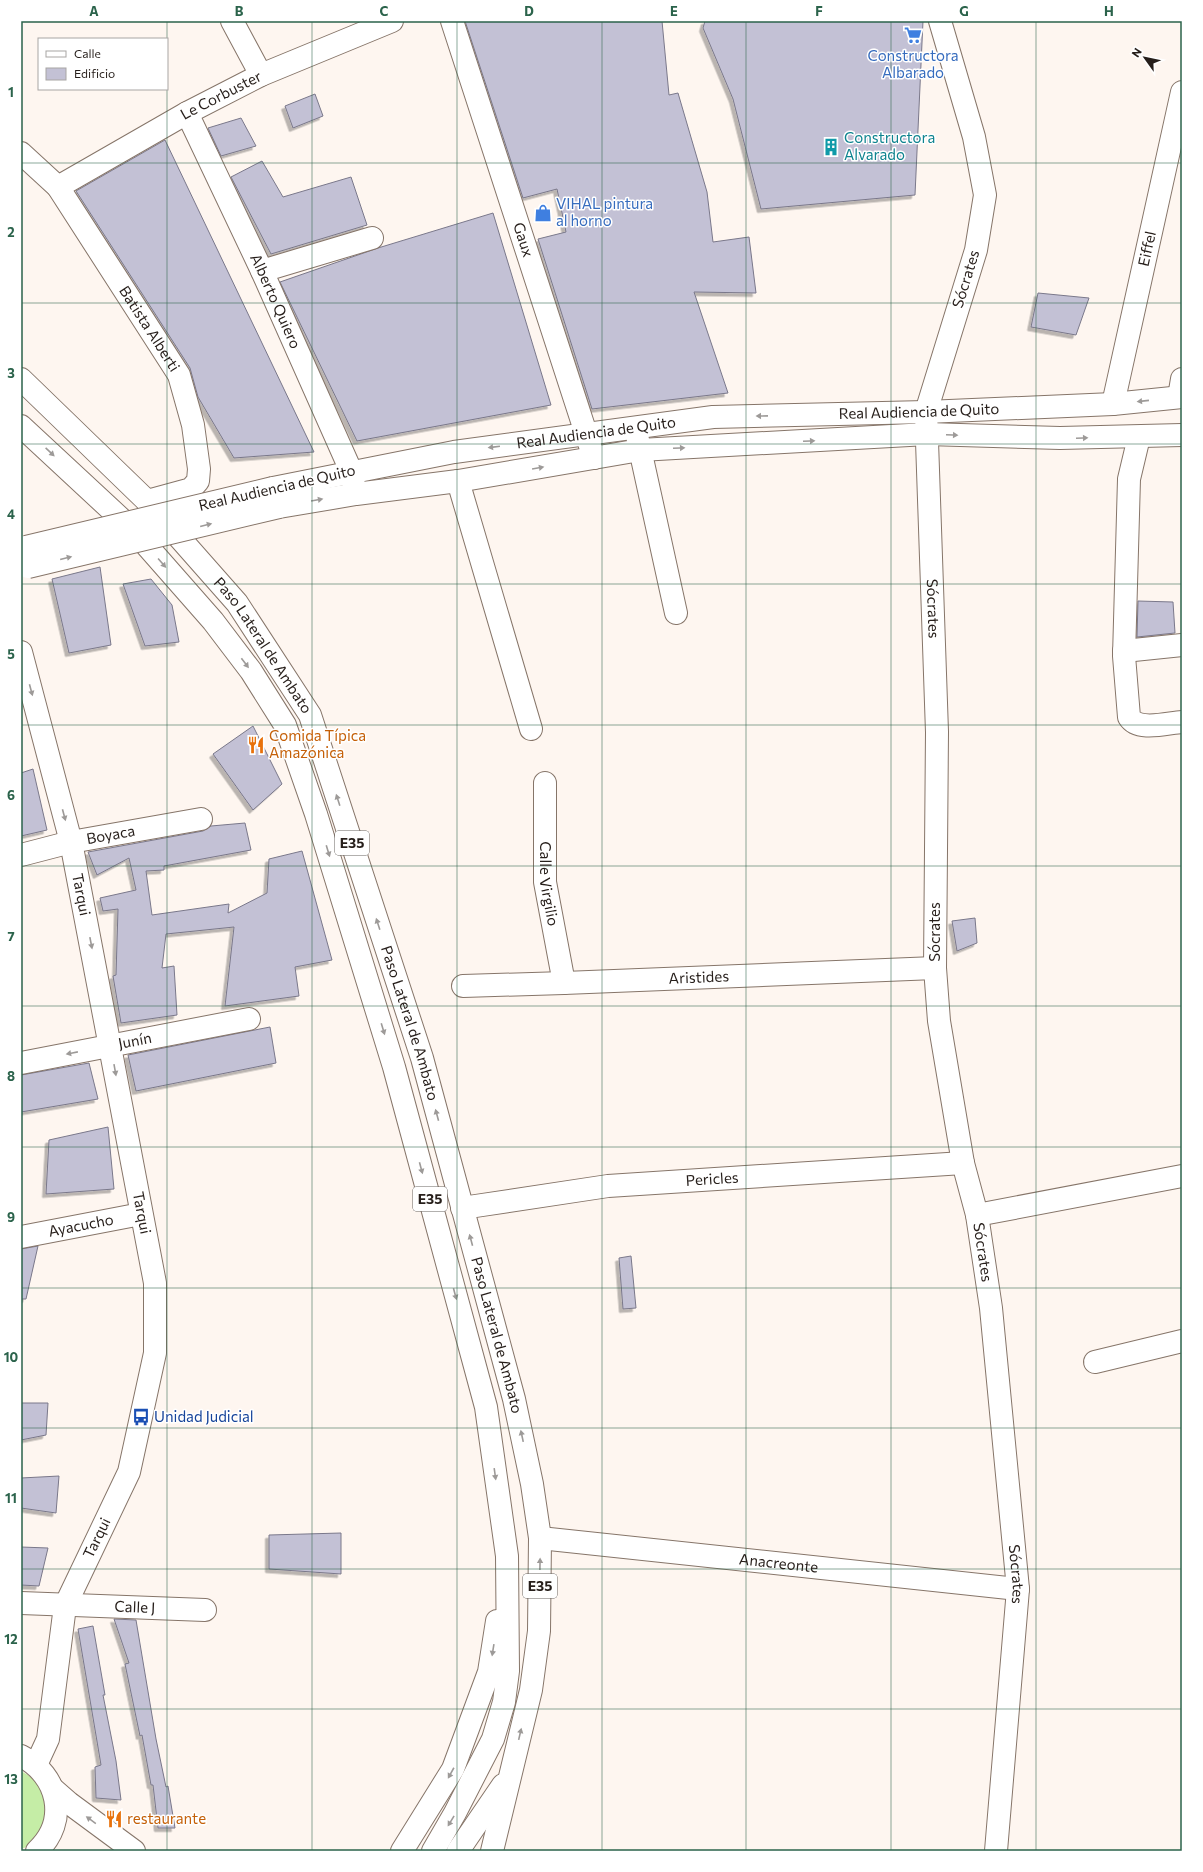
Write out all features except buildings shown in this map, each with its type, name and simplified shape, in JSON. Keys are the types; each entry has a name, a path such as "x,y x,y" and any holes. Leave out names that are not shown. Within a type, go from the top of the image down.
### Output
{"main road":[{"path":"232,21 261,75"},
{"name":"Le Corbuster","path":"58,187 187,113 261,75 392,21"},
{"name":"Gaux","path":"452,21 588,435 594,458"},
{"name":"Sócrates","path":"940,21 974,137 986,196 976,250 926,412 926,434 937,732 935,968 939,1021 963,1162 976,1215 992,1308 1018,1590 996,1851"},
{"name":"Eiffel","path":"1113,404 1182,92"},
{"name":"Alberto Quiero","path":"187,113 262,271 352,471 356,494"},
{"name":"Batista Alberti","path":"21,153 58,187 179,375 193,425 199,469 198,481 191,489 147,501"},
{"path":"262,271 372,238"},
{"name":"Paso Lateral de Ambato","path":"21,379 147,501 237,603 310,715 422,1058 514,1399 532,1484 540,1538 539,1631 531,1690 492,1851"},
{"name":"Real Audiencia de Quito","path":"24,558 276,498 352,471 454,452 713,417 926,412 1113,404 1181,391"},
{"name":"Paso Lateral de Ambato","path":"21,426 138,536 213,621 251,671 285,725 316,814 392,1059 484,1400 507,1556"},
{"path":"636,428 676,613"},
{"name":"Real Audiencia de Quito","path":"276,498 356,494 458,481 640,450 926,434 1060,438 1182,435"},
{"path":"1139,437 1129,480 1124,651 1129,717 1132,721 1142,725 1182,722"},
{"path":"458,481 530,729"},
{"path":"1124,651 1182,645"},
{"name":"Tarqui","path":"21,652 71,842 155,1283 155,1353 129,1472 65,1606 48,1739 29,1760"},
{"name":"Calle Virgilio","path":"545,783 545,882 564,983"},
{"name":"Boyaca","path":"21,855 71,842 201,819"},
{"name":"Aristides","path":"463,986 935,968"},
{"name":"Junín","path":"21,1063 249,1019"},
{"name":"Pericles","path":"462,1208 608,1186 963,1162"},
{"path":"976,1215 1182,1176"},
{"name":"Ayacucho","path":"21,1237 141,1214"},
{"path":"1095,1362 1182,1341"},
{"name":"Anacreonte","path":"540,1538 1018,1590"},
{"path":"402,1851 453,1769 489,1672 507,1556"},
{"path":"432,1851 456,1813 493,1739 504,1702 508,1671 507,1556"},
{"name":"Calle J","path":"21,1603 65,1606 205,1610"},
{"path":"29,1760 46,1776 53,1789 56,1808 54,1827 45,1844 37,1851"},
{"path":"458,1851 511,1772"},
{"path":"53,1789 69,1803 134,1851"}],"green space":[{"path":"21,1771 37,1782 42,1789 45,1796 46,1811 44,1820 35,1839 25,1848 21,1849"}],"place":[{"name":"Constructora Albarado","path":"913,35"},
{"name":"Constructora Alvarado","path":"831,147"},
{"name":"VIHAL pintura al horno","path":"543,213"},
{"name":"Comida Típica Amazónica","path":"256,745"},
{"name":"Unidad Judicial","path":"141,1417"},
{"name":"restaurante","path":"114,1819"}]}
